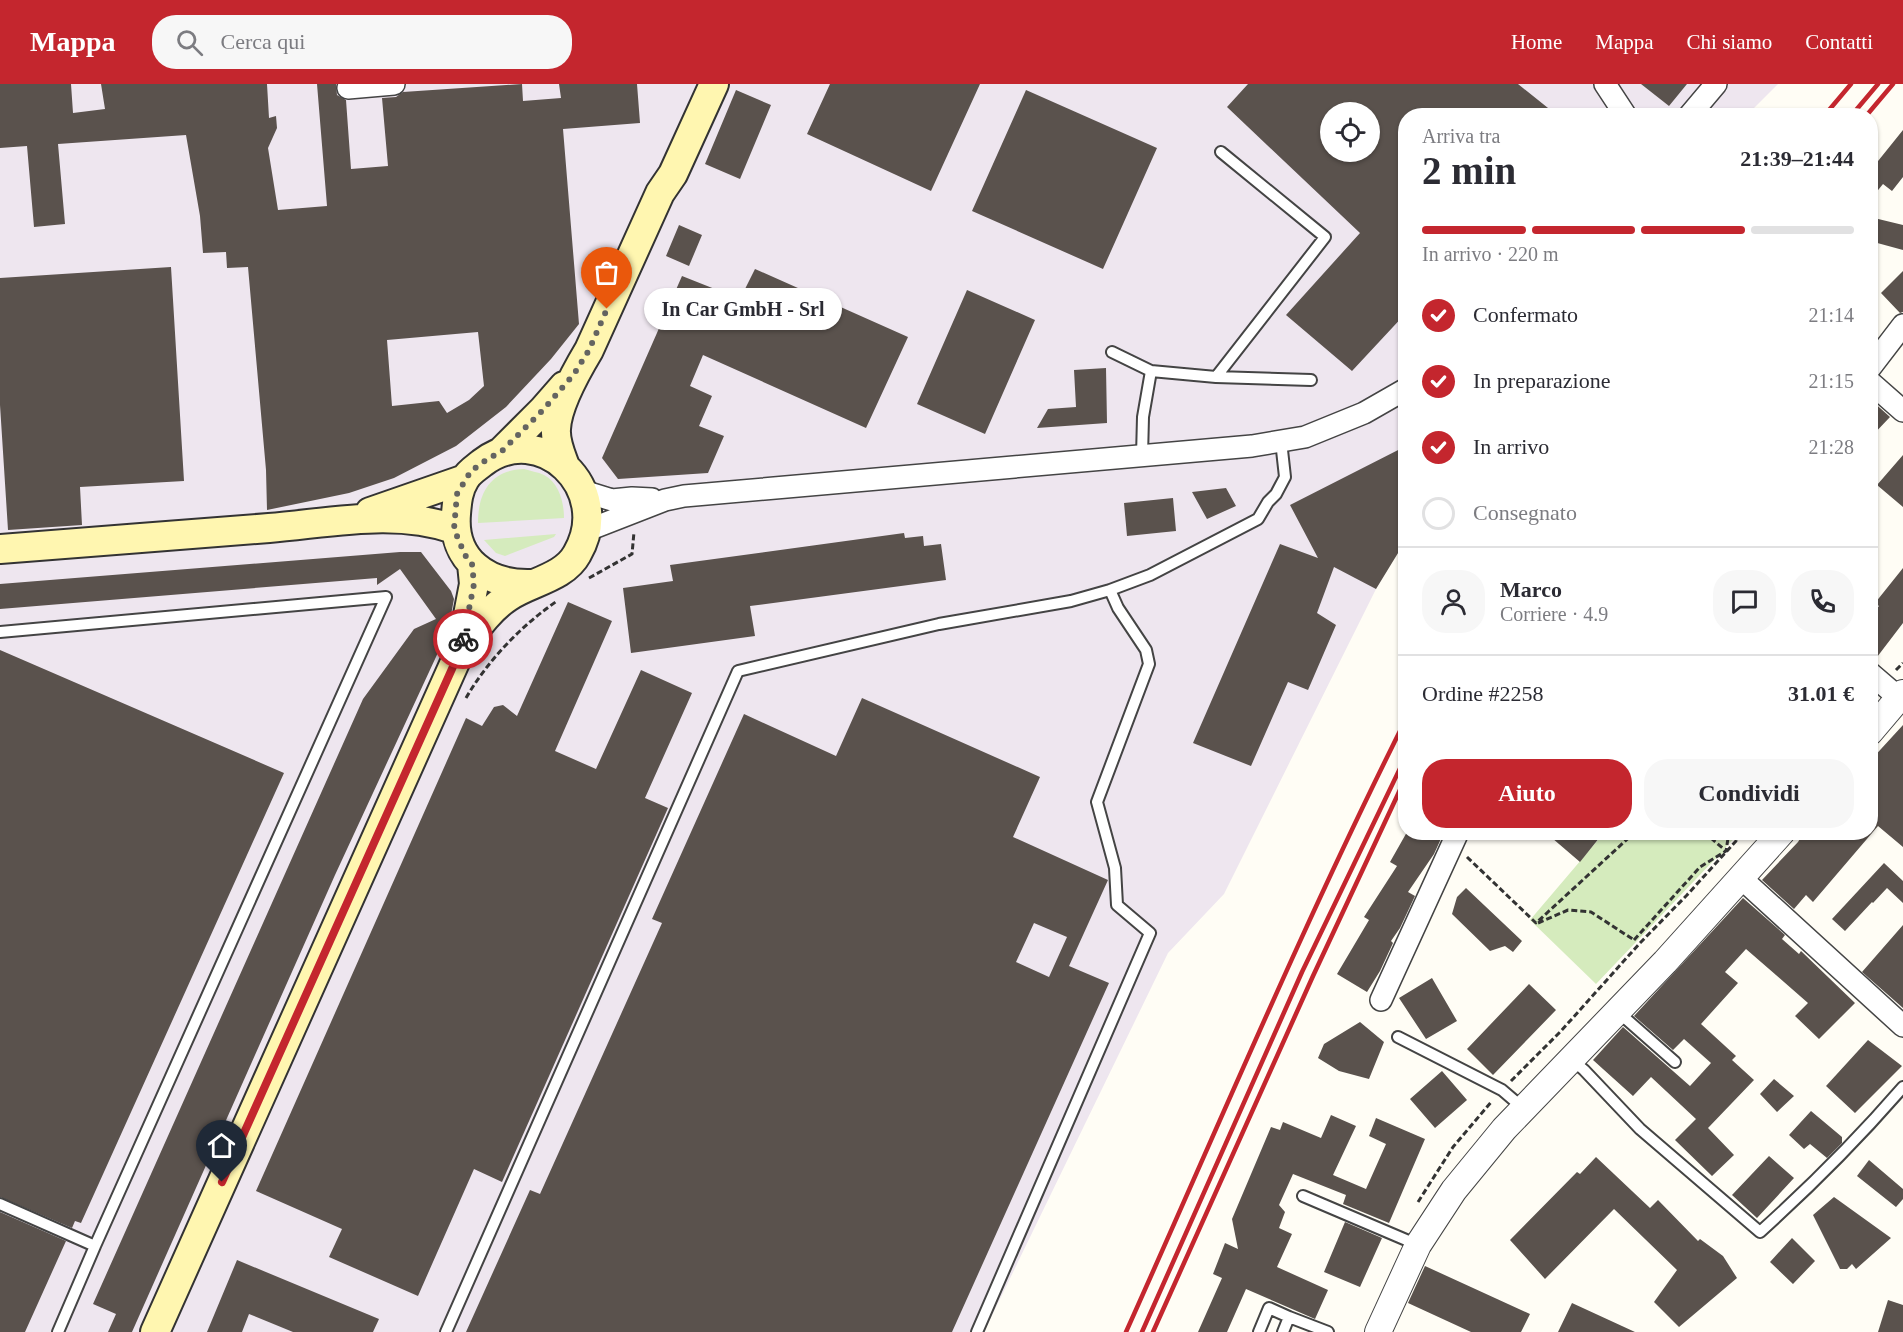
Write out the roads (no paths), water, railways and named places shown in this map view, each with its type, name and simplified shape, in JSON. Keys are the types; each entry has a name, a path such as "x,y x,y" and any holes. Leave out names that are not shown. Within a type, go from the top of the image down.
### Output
{"main road":[{"path":"530,584 514,584 496,580 472,564 465,555 454,529 457,494 465,479 489,458 501,452 543,410 574,374 589,350 660,193 673,174 714,84"},
{"path":"565,466 559,452 555,430 574,374"},
{"path":"460,651 491,611 507,597 530,584 561,572 577,556 588,530 588,510 583,490 565,466 539,452 517,450 501,452"},
{"path":"348,520 465,479"},
{"path":"0,549 348,520 416,519 454,529"},
{"path":"155,1332 460,651 474,584 472,564"}],"street":[{"path":"348,88 394,84"},
{"path":"1605,84 1621,108"},
{"path":"1696,108 1716,84"},
{"path":"1878,358 1903,325"},
{"path":"1878,389 1903,411"},
{"path":"588,530 665,500 684,496 1252,446 1305,437 1365,413 1398,394"},
{"path":"583,490 612,500 632,498 665,500"},
{"path":"1878,679 1901,696 1878,723"},
{"path":"1381,1000 1455,840"},
{"path":"1378,1332 1418,1245 1454,1190 1524,1108 1665,962 1775,840"},
{"path":"1745,874 1903,1026"}],"lane":[{"path":"1216,377 1325,237 1221,152"},
{"path":"1112,352 1151,371 1216,377 1311,380"},
{"path":"1142,456 1143,417 1151,371"},
{"path":"446,1332 738,670 939,624 1071,601 1150,575 1258,519 1285,477 1281,441"},
{"path":"977,1332 1150,933 1117,905 1115,868 1097,802 1149,664 1146,650 1118,608 1110,590"},
{"path":"0,632 386,597 58,1332"},
{"path":"1617,1011 1675,1062"},
{"path":"1398,1037 1502,1090 1524,1108"},
{"path":"1571,1059 1640,1129 1760,1232 1817,1180 1903,1087"},
{"path":"1303,1196 1418,1245"},
{"path":"0,1204 95,1246"},
{"path":"1259,1332 1269,1308 1328,1332"},
{"path":"1283,1332 1289,1317"}],"railway":[{"path":"1831,108 1851,84"},
{"path":"1858,108 1878,84"},
{"path":"1873,108 1893,84"},
{"path":"1126,1332 1297,947 1398,735"},
{"path":"1142,1332 1302,972 1398,773"},
{"path":"1153,1332 1313,976 1398,794"}],"place":[{"name":"In Car GmbH - Srl","path":"607,309"}]}
